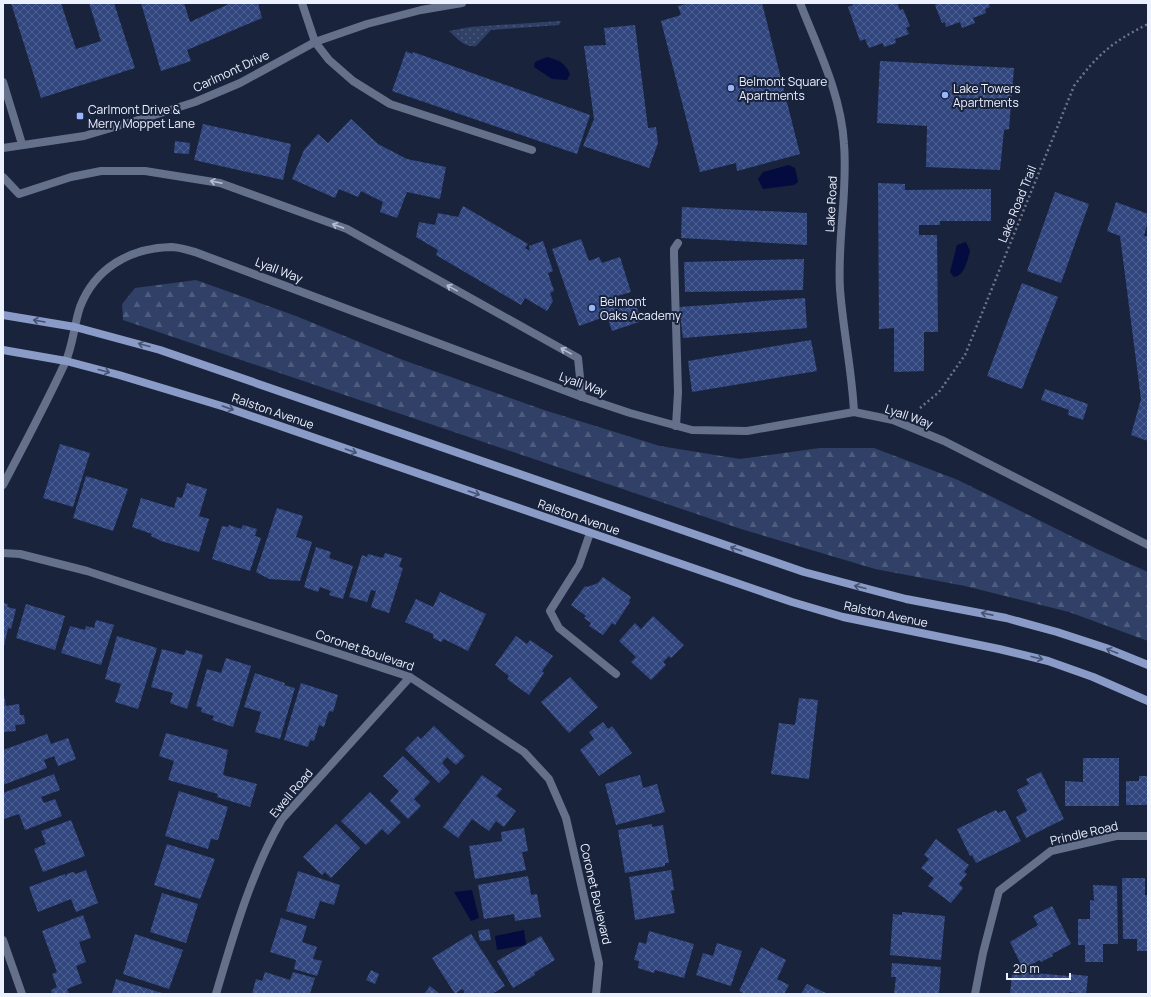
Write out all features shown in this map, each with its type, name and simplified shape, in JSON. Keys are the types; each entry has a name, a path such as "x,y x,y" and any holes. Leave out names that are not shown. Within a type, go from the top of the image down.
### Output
{"main road":[{"name":"Ralston Avenue","path":"3,316 75,327 160,350 804,572 906,599 1006,618 1050,630 1106,648 1148,666"},
{"name":"Ralston Avenue","path":"3,350 66,361 119,375 225,407 741,586 843,617 999,649 1048,661 1093,677 1148,701"}],"street":[{"path":"302,3 316,42 330,60 353,82 390,104 532,150"},
{"name":"Carlmont Drive","path":"3,148 84,136 195,102 240,83 316,42 367,24 421,10 462,3"},
{"name":"Lake Road","path":"800,3 836,95 844,143 845,189 840,246 840,288 852,378 854,412"},
{"path":"3,82 22,144"},
{"path":"3,177 19,194 71,177 101,171 145,171 220,183 346,229 578,358 582,397"},
{"path":"676,426 678,392 674,249 678,243"},
{"name":"Lyall Way","path":"3,485 66,361 83,301 99,275 113,264 130,255 151,249 172,247 195,252 582,397 630,413 692,430 747,431 854,412 893,420 944,441 1148,545"},
{"path":"590,533 579,565 550,611 559,628 616,674"},
{"name":"Coronet Boulevard","path":"3,553 20,554 88,572 410,677 524,752 549,779 566,818 599,963 596,994"},
{"name":"Ewell Road","path":"216,994 229,951 267,845 282,818 410,677"},
{"name":"Prindle Road","path":"975,994 982,953 999,891 1051,851 1116,836 1148,836"},
{"path":"3,940 22,994"}],"path":[{"name":"Lake Road Trail","path":"920,408 939,392 966,355 1074,86 1093,61 1115,42 1121,37 1148,24"}],"green space":[{"path":"561,21 559,25 491,30 476,46 464,44 449,31 470,27"},
{"path":"196,280 296,316 403,360 544,410 660,446 740,459 820,448 874,448 958,480 1099,550 1148,572 1148,641 1069,612 965,586 875,569 741,529 123,320 122,304 135,288"}],"shaded area":[{"path":"547,57 558,61 566,67 570,74 567,80 552,79 534,67 535,62"},
{"path":"789,165 795,168 798,182 794,185 763,189 758,179 763,172"},
{"path":"966,242 970,251 967,263 961,274 954,277 950,272 957,245"},
{"path":"472,890 479,918 471,921 454,892"},
{"path":"524,930 526,945 497,950 495,936"}],"building":[{"path":"11,3 61,3 76,49 101,41 89,3 114,3 135,68 41,98"},
{"path":"141,3 184,3 190,22 231,3 258,3 262,18 187,50 191,61 161,71"},
{"name":"Belmont Square Apartments","path":"690,3 762,3 800,154 737,171 736,163 700,172 661,21 681,15 678,6"},
{"path":"852,3 897,3 900,10 903,9 910,26 906,28 909,34 895,39 896,43 884,47 883,43 869,48 865,39 860,41 848,7 853,5"},
{"path":"938,3 988,3 990,7 985,9 986,13 973,18 975,23 962,28 960,22 946,27 945,22 942,23 935,5"},
{"path":"635,25 648,128 656,127 658,143 649,168 583,146 594,119 584,46 606,45 604,28"},
{"path":"406,51 412,54 413,52 590,115 577,154 392,91"},
{"name":"Lake Towers Apartments","path":"880,61 1014,68 1009,129 1004,130 1000,170 926,167 927,126 877,123"},
{"path":"351,119 378,144 407,159 446,167 440,199 407,192 397,218 380,212 383,202 361,191 358,197 339,189 335,198 292,179 304,150 318,134 328,143"},
{"path":"203,124 291,144 283,180 194,160"},
{"path":"175,141 190,143 189,154 174,153"},
{"path":"878,183 905,184 905,190 991,189 991,221 940,221 940,225 919,225 919,235 937,235 938,332 924,332 924,371 894,372 894,328 879,329"},
{"path":"1055,192 1089,204 1061,283 1027,271"},
{"path":"1116,202 1148,214 1148,221 1144,236 1148,236 1148,441 1131,435 1141,399 1120,236 1107,231"},
{"path":"463,206 528,244 525,248 530,251 529,246 543,241 553,271 548,273 554,291 550,293 553,301 547,311 525,298 521,305 436,255 438,250 416,237 419,222 435,225 438,213 458,217"},
{"path":"682,207 807,213 807,245 681,238"},
{"path":"581,239 589,261 599,257 602,263 620,257 631,292 614,297 618,309 635,303 642,321 612,331 607,316 579,326 552,249"},
{"path":"804,259 803,290 685,292 684,262"},
{"path":"1022,283 1058,297 1022,389 987,376"},
{"path":"805,298 807,328 683,338 679,307"},
{"path":"811,340 817,371 692,392 688,361"},
{"path":"1045,389 1088,404 1083,420 1068,415 1069,410 1041,400"},
{"path":"60,444 90,453 73,507 43,498"},
{"path":"86,476 128,489 113,531 73,518"},
{"path":"187,483 207,489 199,516 209,519 199,552 161,541 151,536 152,534 132,527 141,498 174,508 177,497 182,498"},
{"path":"277,508 303,516 296,537 312,542 300,581 269,579 256,572"},
{"path":"229,525 241,529 243,525 257,529 255,536 261,538 250,571 212,559 222,526 228,527"},
{"path":"316,547 331,552 329,558 353,566 343,599 329,595 331,591 320,587 318,592 304,587"},
{"path":"385,553 402,558 399,567 403,568 389,613 371,607 376,591 371,590 367,602 349,597 362,555 367,557 368,554 383,558"},
{"path":"603,577 631,597 630,602 615,625 612,623 603,635 589,626 591,623 584,618 586,616 571,605 585,586 587,587 598,583"},
{"path":"440,592 486,614 468,651 444,639 441,642 433,638 433,634 405,622 416,599 433,607"},
{"path":"3,603 8,604 7,607 16,609 11,629 8,628 4,646"},
{"path":"26,604 65,616 55,650 16,638"},
{"path":"653,616 684,645 671,658 669,656 663,662 666,665 651,680 631,662 636,657 619,641 635,623 641,629"},
{"path":"96,620 114,625 101,665 61,653 70,626 85,630 86,626 94,628"},
{"path":"117,636 157,648 138,709 115,702 121,684 105,679"},
{"path":"516,636 527,644 530,640 553,656 542,671 544,673 529,695 507,679 509,676 495,665"},
{"path":"162,649 184,655 186,650 203,655 187,709 170,703 173,693 151,687"},
{"path":"226,658 251,666 233,727 212,720 214,716 201,712 202,708 196,706 207,669 221,673"},
{"path":"255,673 295,688 280,739 255,732 261,712 244,707"},
{"path":"570,677 598,707 569,733 541,702"},
{"path":"301,683 338,695 333,712 329,711 324,727 319,725 314,741 310,740 308,747 284,740"},
{"path":"3,690 6,706 19,704 20,715 24,715 25,724 15,725 16,731 3,732"},
{"path":"799,698 818,700 809,779 771,774 779,723 795,725"},
{"path":"603,722 608,729 612,726 632,753 599,776 580,750 594,739 589,732"},
{"path":"434,726 465,756 456,765 447,757 442,763 450,772 439,783 405,749 418,736 421,739"},
{"path":"166,733 228,750 223,775 257,784 250,807 217,797 218,794 168,780 174,761 159,756"},
{"path":"47,734 51,744 68,738 76,759 58,766 54,756 44,760 47,768 3,785 3,750"},
{"path":"403,756 430,782 414,799 421,806 408,819 390,801 399,791 383,776"},
{"path":"1083,758 1119,758 1119,806 1065,806 1065,781 1083,782"},
{"path":"1041,772 1064,819 1026,838 1016,817 1027,811 1017,790 1029,784 1026,779"},
{"path":"54,774 60,790 41,797 44,803 55,799 62,816 25,830 19,814 4,819 3,793"},
{"path":"482,775 502,789 496,796 516,811 504,827 496,821 489,831 472,819 458,838 443,827"},
{"path":"640,775 643,788 657,784 665,812 616,825 605,784"},
{"path":"1139,776 1148,776 1148,805 1126,805 1126,781 1139,781"},
{"path":"179,791 228,807 218,840 211,839 208,849 165,836"},
{"path":"370,792 401,822 388,835 382,829 366,845 341,821"},
{"path":"996,810 998,813 1005,810 1021,841 976,863 972,855 970,856 957,829"},
{"path":"71,820 85,856 43,872 34,849 46,844 41,831"},
{"path":"336,824 360,848 331,878 325,872 322,875 303,857"},
{"path":"652,824 652,827 663,825 669,863 665,863 665,866 625,873 618,830"},
{"path":"524,828 528,851 522,852 526,870 475,879 469,846 502,841 501,832"},
{"path":"936,839 969,865 964,872 967,874 959,884 963,888 951,903 928,886 934,878 921,868 929,859 924,855"},
{"path":"167,844 215,859 200,899 154,885"},
{"path":"86,870 98,903 76,912 71,899 38,912 29,887 65,874 66,877 67,874 73,872 76,874"},
{"path":"671,870 674,890 671,891 675,913 635,920 629,877"},
{"path":"298,871 340,885 334,905 320,901 314,919 286,911"},
{"path":"528,876 531,895 537,894 541,917 515,921 514,914 484,919 478,885"},
{"path":"1122,878 1145,878 1145,895 1148,895 1148,951 1137,951 1137,939 1123,939"},
{"path":"1093,885 1117,886 1118,944 1103,944 1103,962 1085,962 1085,945 1078,945 1078,919 1090,919 1090,900 1094,901"},
{"path":"162,893 198,904 186,943 150,932"},
{"path":"1052,906 1071,944 1052,954 1053,956 1041,962 1040,960 1023,969 1010,942 1038,925 1033,916"},
{"path":"902,912 945,916 941,960 890,955 893,914 902,915"},
{"path":"83,915 91,938 79,942 86,962 76,966 82,983 67,989 69,994 52,994 51,990 57,987 52,974 57,972 42,931"},
{"path":"281,918 307,926 302,942 317,947 313,959 322,961 317,976 294,969 296,960 270,952"},
{"path":"489,929 491,940 480,941 478,931"},
{"path":"649,931 694,944 684,978 655,970 654,973 638,968 639,961 634,960 639,942 646,944"},
{"path":"135,934 183,950 169,989 123,974"},
{"path":"471,934 505,986 492,994 462,994 465,992 462,989 455,994 432,958"},
{"path":"541,936 555,960 534,973 535,975 513,988 497,961"},
{"path":"717,943 742,951 731,986 696,975 703,953 713,956"},
{"path":"761,947 786,960 777,979 789,985 784,994 745,994 739,991"},
{"path":"892,963 941,967 939,994 894,994 896,977 891,977"},
{"path":"371,970 379,974 375,984 366,980"},
{"path":"265,972 290,980 293,972 315,978 310,994 252,994 256,979 262,981"},
{"path":"1022,972 1088,976 1086,994 1069,992 1069,994 1010,994 1012,974 1021,975"},
{"path":"116,979 165,994 112,994"},
{"path":"807,984 828,994 801,994"},
{"path":"430,986 440,994 424,994"}],"place":[{"name":"Belmont Square Apartments","path":"731,88"},
{"name":"Lake Towers Apartments","path":"945,95"},
{"name":"Carlmont Drive & Merry Moppet Lane","path":"80,116"},
{"name":"Belmont Oaks Academy","path":"592,308"}]}
